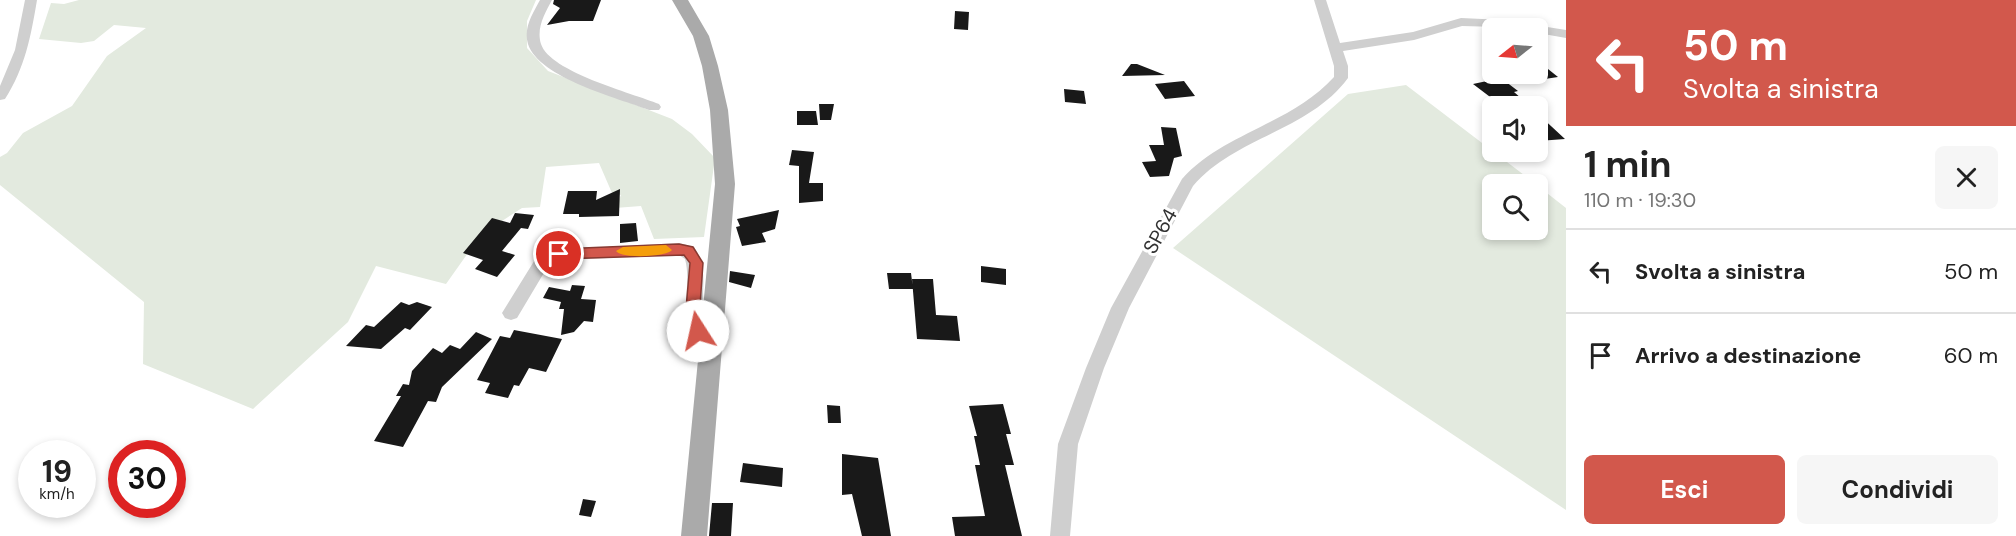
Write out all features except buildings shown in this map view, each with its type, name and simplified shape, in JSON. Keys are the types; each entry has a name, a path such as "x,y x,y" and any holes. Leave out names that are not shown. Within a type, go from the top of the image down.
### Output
{"main road":[{"path":"680,0 701,36 719,110 725,184 694,536"}],"street":[{"path":"0,96 9,84 19,61 30,0"},
{"path":"546,0 533,29 534,44 540,57 557,70 654,107"},
{"name":"SP64","path":"1060,536 1068,444 1095,368 1120,308 1158,234 1196,171 1213,158 1280,125 1325,96 1341,78 1341,66 1320,0"},
{"path":"1334,48 1414,36 1461,22 1482,23"},
{"path":"1548,31 1566,34"},
{"path":"512,314 542,262 548,258 559,254 679,249 688,251 696,263 692,320 698,331 711,336"}],"shaded area":[{"path":"79,0 536,0 527,21 527,48 548,71 672,119 692,134 715,158 704,237 654,239 641,206 615,208 621,195 612,193 599,163 546,167 540,207 522,208 502,221 492,219 446,284 376,266 348,322 253,409 143,364 144,302 0,185 0,157 7,153 23,133 72,106 107,56 146,28 114,25 94,41 81,43 39,39 51,3 64,4"},
{"path":"1406,85 1482,143 1482,162 1507,162 1523,174 1482,174 1482,240 1548,240 1548,194 1566,208 1566,510 1173,248 1348,94"}],"slow traffic":[{"path":"623,251 666,250"}],"route":[{"path":"559,254 679,249 688,251 693,255 696,263 692,320 698,331"}]}
